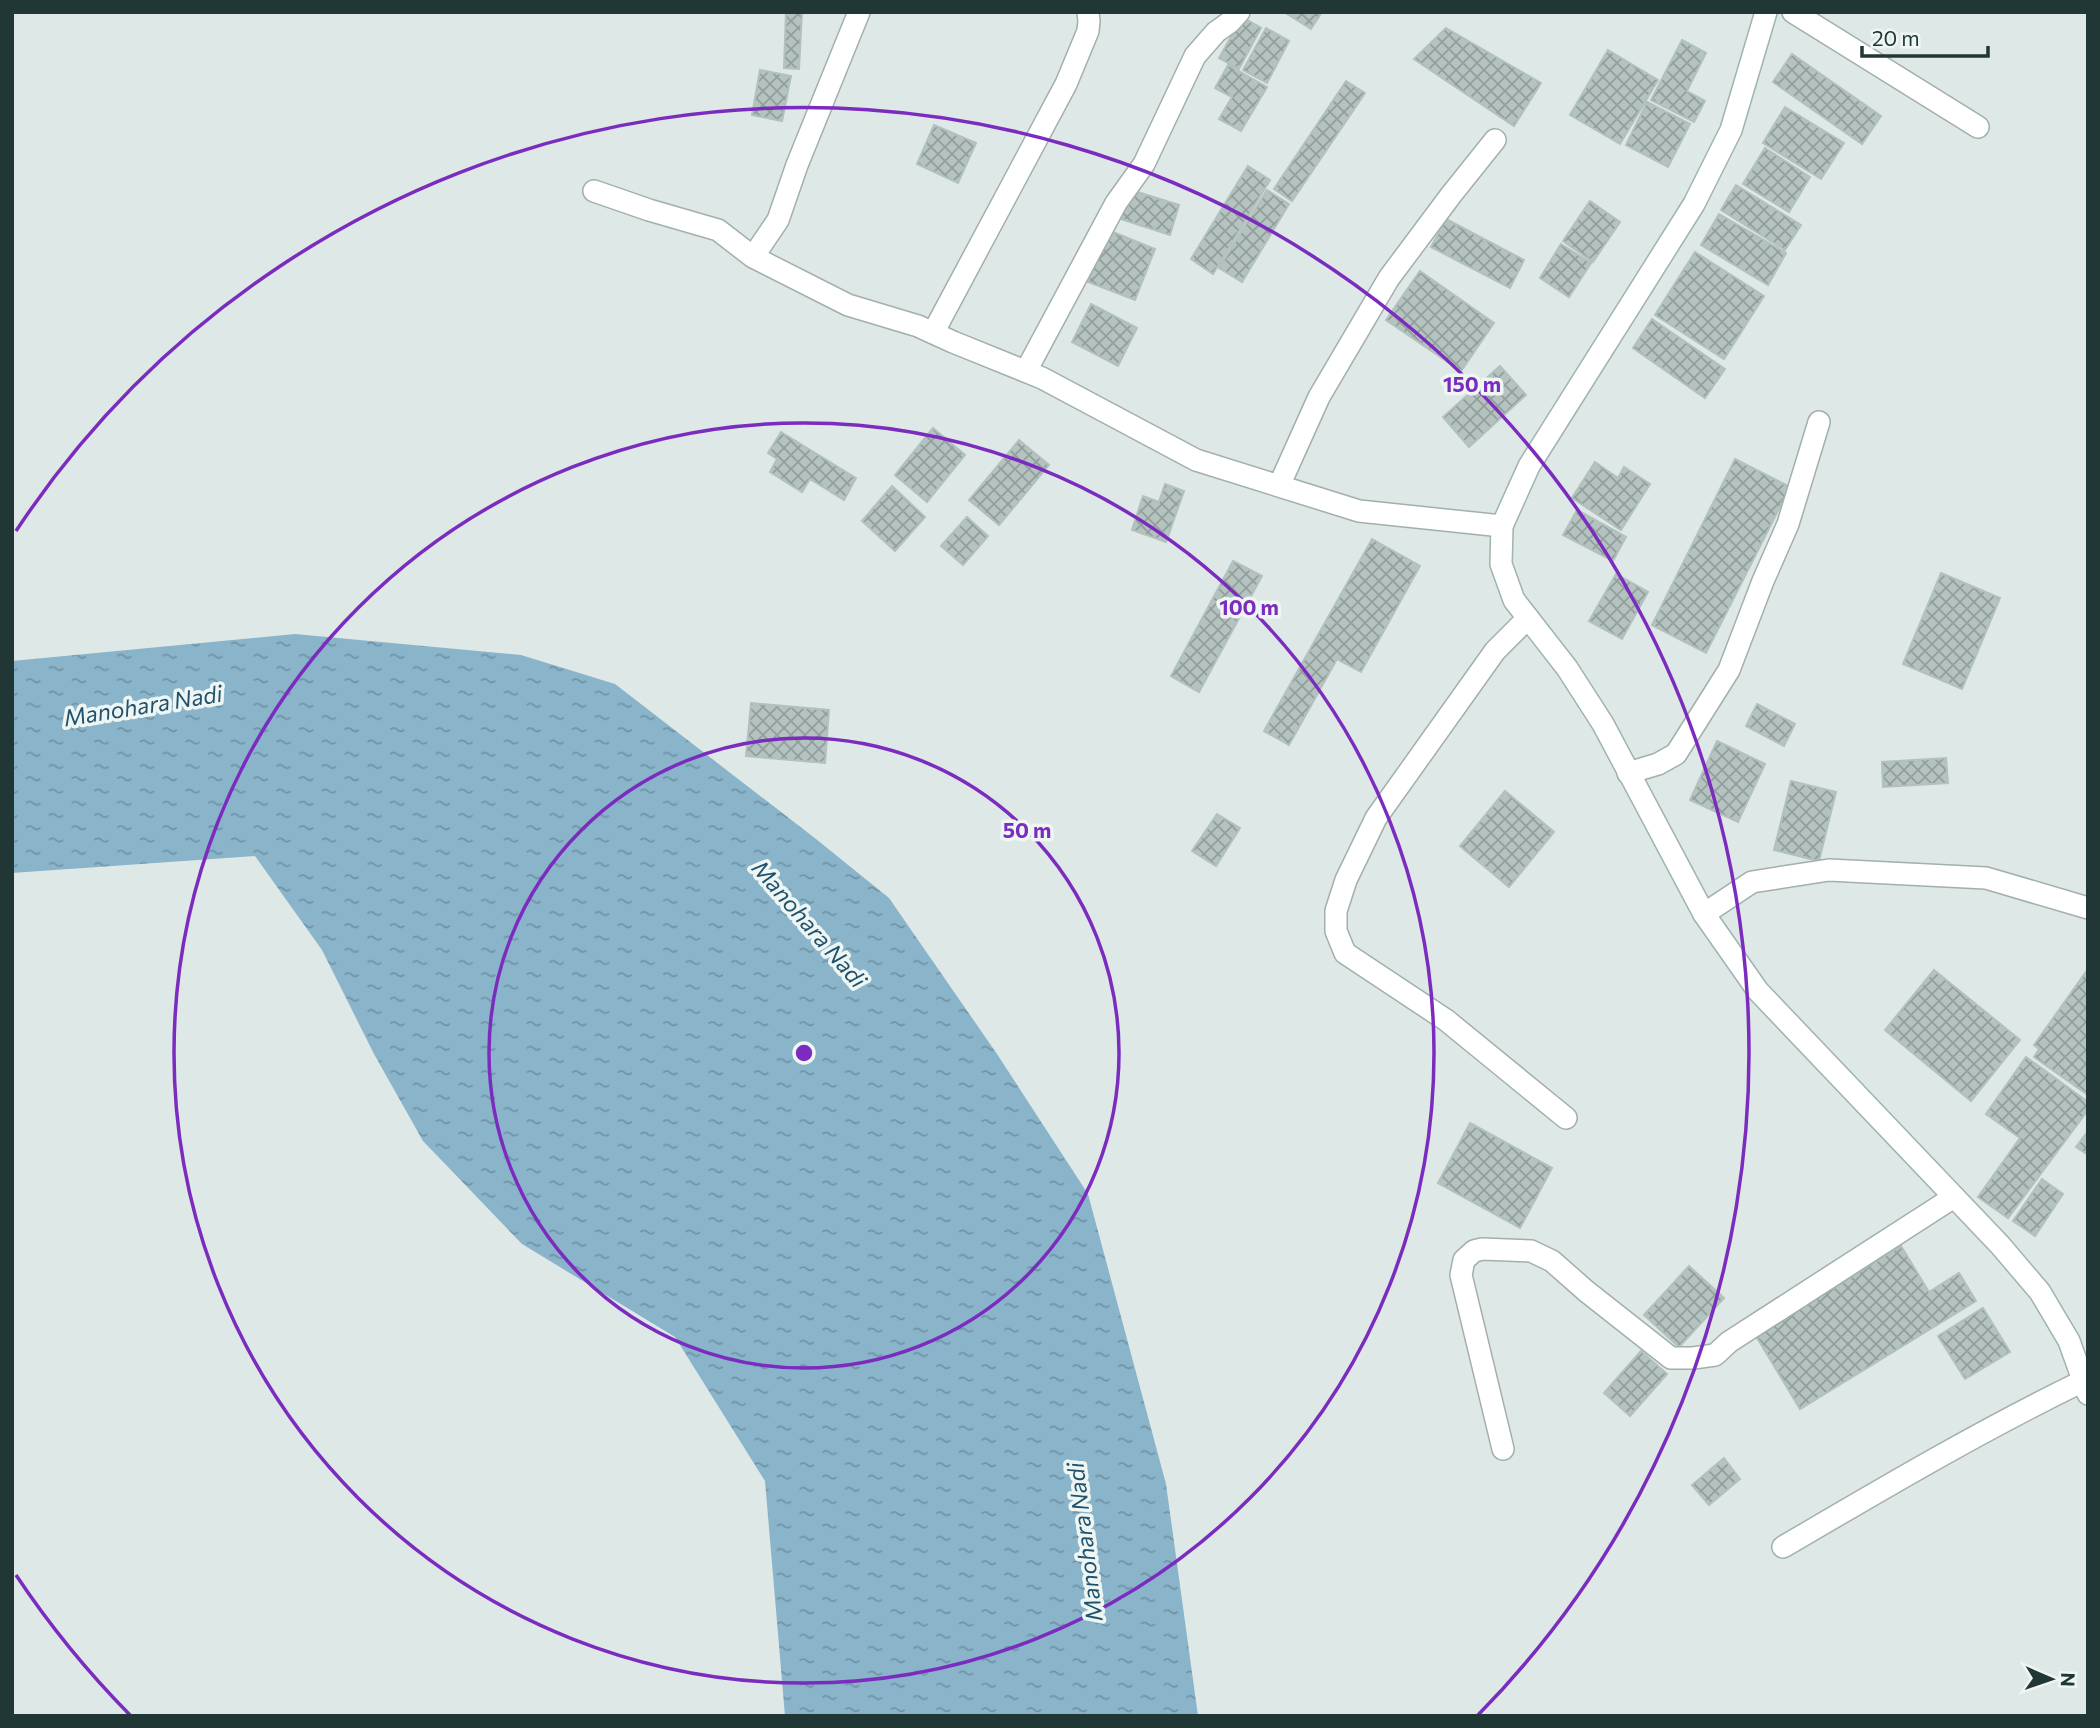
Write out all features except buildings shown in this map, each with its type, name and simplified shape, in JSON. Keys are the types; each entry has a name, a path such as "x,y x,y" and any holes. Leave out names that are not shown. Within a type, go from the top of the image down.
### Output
{"street":[{"path":"753,257 778,220 797,165 859,12"},
{"path":"933,333 1066,84 1088,31 1088,12"},
{"path":"1026,371 1116,203 1144,164 1195,56 1216,32 1239,12"},
{"path":"1766,12 1731,130 1694,204 1529,466 1502,526 1501,564 1514,600 1567,668 1603,724 1704,914 1758,991 2000,1245 2040,1292 2069,1340 2085,1388 2035,1405 1783,1547"},
{"path":"1793,12 1978,127"},
{"path":"1279,486 1319,397 1389,278 1494,140"},
{"path":"594,191 718,230 753,257 848,305 918,326 1042,378 1196,460 1359,511 1502,526"},
{"path":"1628,773 1658,764 1676,754 1729,670 1788,524 1819,422"},
{"path":"1528,618 1495,651 1376,818 1346,880 1336,911 1336,931 1345,953 1446,1020 1566,1118"},
{"path":"1704,914 1752,882 1829,870 1986,878 2088,908"},
{"path":"1503,1449 1461,1275 1464,1260 1474,1251 1531,1251 1552,1261 1671,1358 1693,1358 1716,1355 1729,1342 1954,1197"}],"water":[{"name":"Manohara Nadi","path":"295,634 521,655 615,684 889,898 997,1054 1088,1194 1166,1484 1198,1716 785,1716 765,1481 675,1337 522,1244 423,1141 374,1054 322,950 255,856 12,873 12,661"}]}
